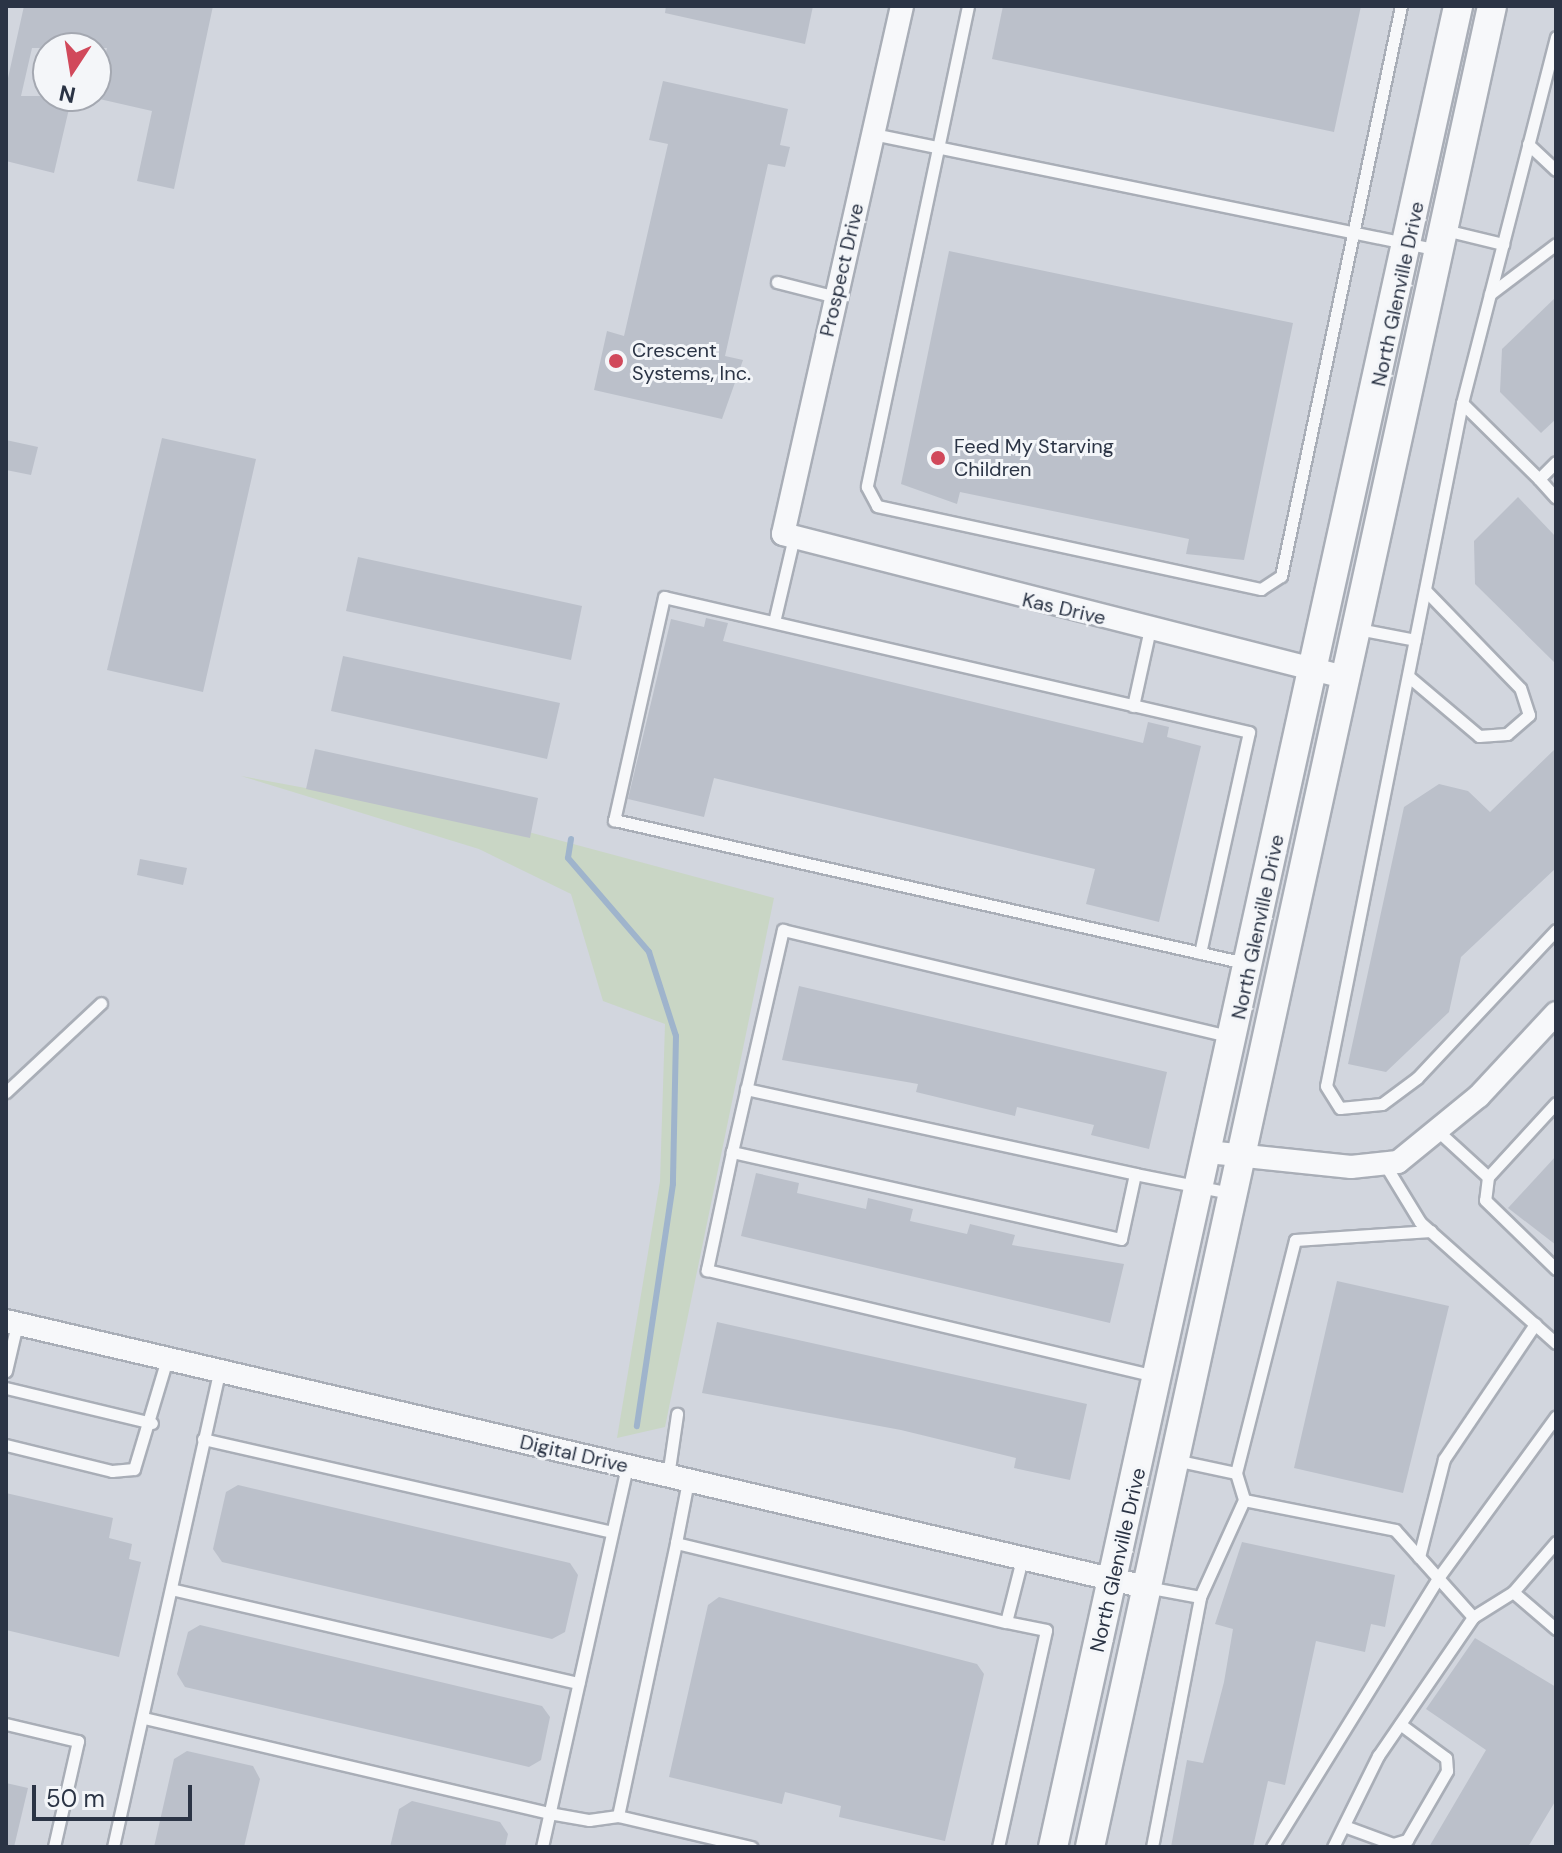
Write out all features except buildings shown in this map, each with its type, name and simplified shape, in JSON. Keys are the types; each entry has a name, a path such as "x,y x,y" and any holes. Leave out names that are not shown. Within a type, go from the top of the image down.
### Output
{"street":[{"name":"Prospect Drive","path":"788,535 836,297 902,6"},
{"name":"North Glenville Drive","path":"1053,1847 1409,244 1458,6"},
{"name":"North Glenville Drive","path":"1090,1847 1141,1586 1348,678 1492,6"},
{"name":"Kas Drive","path":"788,535 1348,678"},
{"path":"1208,1152 1239,1157 1384,1163 1440,1133 1556,1013"},
{"name":"Digital Drive","path":"12,1323 1141,1586"}],"lane":[{"path":"968,6 867,487 877,506 1261,589 1281,576 1401,6"},
{"path":"1556,37 1462,403 1326,1086 1340,1108 1382,1104 1417,1078 1556,930"},
{"path":"873,134 1409,244 1442,240 1503,244"},
{"path":"1528,144 1556,170"},
{"path":"1490,294 1556,244"},
{"path":"777,282 836,297"},
{"path":"1462,403 1556,498"},
{"path":"1539,479 1556,462"},
{"path":"774,622 788,535"},
{"path":"1408,676 1479,736 1507,734 1529,715 1520,688 1425,590"},
{"path":"1200,953 1249,732 664,597 614,820 1200,953 1250,964"},
{"path":"1133,706 1150,629"},
{"path":"1358,629 1415,640"},
{"path":"1158,1377 707,1270 746,1089 783,930 1234,1037"},
{"path":"6,1092 101,1003"},
{"path":"746,1089 1231,1193"},
{"path":"1556,1103 1488,1177 1485,1200 1556,1269"},
{"path":"1440,1133 1488,1177"},
{"path":"732,1152 1121,1239 1135,1174"},
{"path":"1384,1163 1431,1231 1556,1343"},
{"path":"1152,1847 1200,1597 1244,1500 1236,1473 1295,1240 1431,1231"},
{"path":"6,1371 12,1323"},
{"path":"1419,1557 1444,1459 1535,1324"},
{"path":"6,1445 122,1472 139,1465 167,1359"},
{"path":"113,1847 175,1590 219,1371"},
{"path":"6,1388 152,1423"},
{"path":"618,1816 676,1543 677,1414"},
{"path":"1272,1847 1438,1578 1556,1416"},
{"path":"203,1439 612,1532"},
{"path":"1170,1459 1236,1473"},
{"path":"542,1847 627,1467"},
{"path":"1244,1500 1395,1530 1473,1617"},
{"path":"1333,1847 1400,1724 1473,1617 1513,1592 1556,1542"},
{"path":"676,1543 1046,1630 998,1847"},
{"path":"1006,1622 1022,1559"},
{"path":"1141,1586 1200,1597"},
{"path":"175,1590 578,1683"},
{"path":"1513,1592 1556,1629"},
{"path":"144,1718 549,1813 589,1820 618,1816 751,1847"},
{"path":"6,1724 78,1741 54,1847"},
{"path":"1344,1826 1393,1844 1407,1840 1447,1771 1446,1758 1400,1724"}],"shaded area":[{"path":"6,6 1556,6 1556,1847 6,1847"}],"green space":[{"path":"241,776 495,823 774,898 665,1427 617,1438 660,1181 665,1024 603,1001 571,894 479,849"}],"waterway":[{"path":"571,839 568,858 649,952 676,1036 673,1184 637,1426"}],"place":[{"name":"Crescent Systems, Inc.","path":"616,361"},
{"name":"Feed My Starving Children","path":"938,458"}]}
